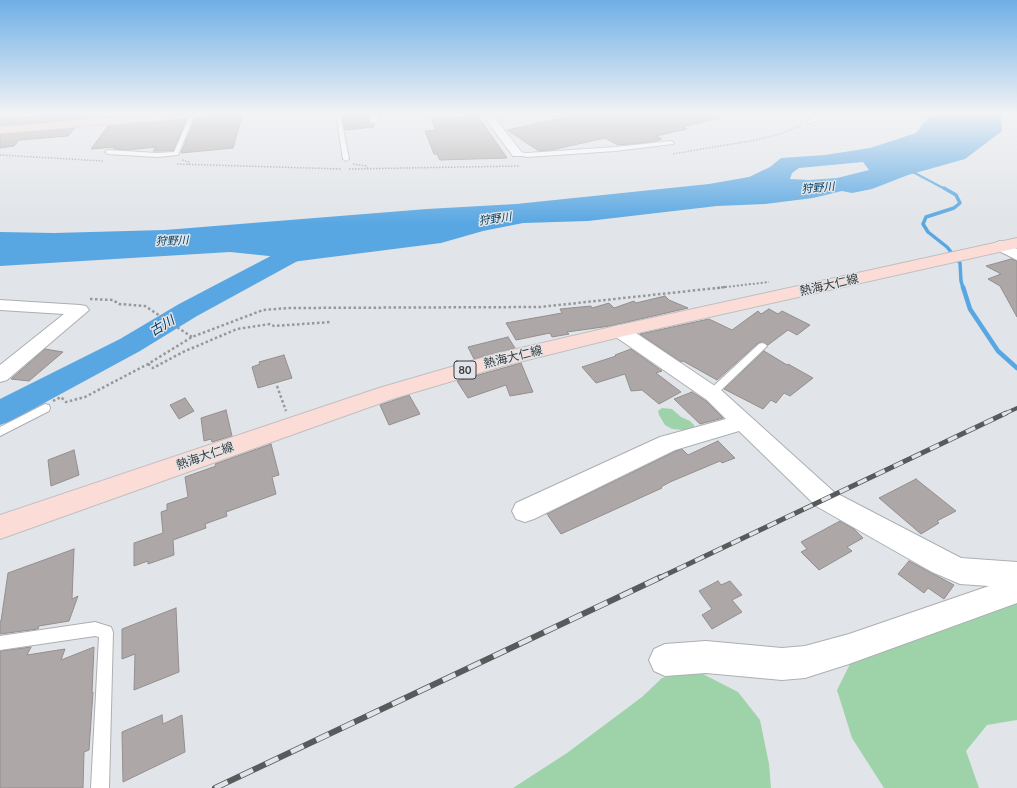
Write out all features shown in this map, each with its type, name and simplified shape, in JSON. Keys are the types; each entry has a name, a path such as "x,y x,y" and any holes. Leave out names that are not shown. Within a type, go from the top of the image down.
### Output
{"main road":[{"name":"熱海大仁線","path":"0,527 387,393 484,364 620,331 1017,243"}],"street":[{"path":"514,150 517,154"},
{"path":"1000,246 1017,255"},
{"path":"0,305 80,310 0,375"},
{"path":"620,331 711,394 744,422 825,499 942,564 960,571 1017,575"},
{"path":"525,511 668,443 744,422"},
{"path":"665,660 706,657 782,664 805,662 849,649 1017,590"}],"lane":[{"path":"108,152 157,155 176,154 178,150"},
{"path":"344,150 346,159"},
{"path":"517,154 527,155 604,150"},
{"path":"711,394 762,346"},
{"path":"0,432 45,408"},
{"path":"0,643 95,629 106,632 100,788"}],"path":[{"path":"667,155 702,150"},
{"path":"0,155 105,161"},
{"path":"346,159 349,164 366,166 368,169"},
{"path":"176,164 368,169 524,166"},
{"path":"45,408 53,401 61,397 66,402 85,397 148,364 192,337 263,310 279,308 540,307 772,282"},
{"path":"149,309 192,337"},
{"path":"148,364 153,368 183,352 237,329 270,324 274,326 331,322"},
{"path":"277,386 291,426"}],"green space":[{"path":"662,408 672,409 681,417 690,421 694,425 694,428 690,430 672,429 665,425 658,411"},
{"path":"1017,598 1017,720 987,725 966,751 979,788 884,788 852,738 837,690 853,658"},
{"path":"695,670 738,692 760,720 769,764 771,788 513,788 567,753 642,697 662,678"}],"water":[{"name":"狩野川","path":"859,150 977,150 965,159 908,175 872,189 852,193 842,191 813,198 765,204 717,206 588,221 523,223 483,231 441,243 284,263 269,256 230,252 0,266 0,232 54,233 165,230 427,209 516,204 709,184 749,177 770,167 781,158 825,155","holes":["863,162 869,170 837,178 809,180 790,179 792,173 799,168"]}],"building":[{"path":"154,150 174,150 173,151 153,151"},
{"path":"182,150 215,150 181,153"},
{"path":"432,150 501,150 507,158 440,160 437,154 434,154"},
{"path":"1011,259 1017,261 1017,317 1000,286 988,279 1001,274 986,266"},
{"path":"665,296 669,300 688,308 610,326 567,332 569,334 552,337 550,333 516,340 506,323 562,313 560,309 591,306 592,308 609,303 614,308 634,301 636,303"},
{"path":"769,309 778,314 782,311 810,325 797,335 788,330 768,345 762,342 758,343 717,380 683,361 681,362 640,334 709,319 732,330 758,311 761,314"},
{"path":"508,337 515,348 474,359 468,347"},
{"path":"45,349 63,352 29,381 11,379"},
{"path":"631,349 662,371 656,373 681,392 659,404 642,390 631,391 625,374 596,383 582,367 616,356 615,355"},
{"path":"764,351 813,378 790,396 784,393 776,403 771,400 763,409 724,389"},
{"path":"284,355 292,378 258,388 252,367 260,364 259,362"},
{"path":"521,363 533,392 510,396 506,385 468,398 457,381"},
{"path":"692,392 706,401 723,418 700,424 674,399"},
{"path":"409,395 420,414 389,425 380,405"},
{"path":"185,398 194,411 179,419 170,405"},
{"path":"226,410 232,436 212,442 211,439 204,441 201,418"},
{"path":"718,441 735,458 722,463 720,461 670,482 661,487 662,488 561,534 547,514 676,451 682,449 688,455"},
{"path":"271,444 279,475 272,477 276,494 226,512 227,516 205,524 206,528 173,540 174,555 148,564 148,561 134,566 134,543 163,533 161,512 167,510 167,504 188,497 185,477 216,466 215,464"},
{"path":"74,450 79,475 51,486 48,460"},
{"path":"916,479 956,511 937,521 939,523 921,534 879,498"},
{"path":"840,521 854,529 863,538 847,547 852,551 819,570 801,552 807,549 801,542"},
{"path":"74,549 72,599 78,596 69,621 39,626 38,629 0,634 0,621 8,573"},
{"path":"909,561 954,585 944,599 928,588 924,593 898,574"},
{"path":"718,581 721,585 730,581 742,595 732,600 742,612 712,629 702,615 712,609 699,591"},
{"path":"176,608 179,672 134,690 135,654 122,659 122,629"},
{"path":"31,647 27,655 65,649 61,660 94,647 89,750 84,752 83,788 0,788 0,651"},
{"path":"162,715 163,724 182,715 185,752 123,782 122,732"}],"waterway":[{"path":"911,171 945,189"},
{"path":"944,188 956,195 960,203 954,208 926,217 923,224 928,232 947,247 960,263 963,288"},
{"name":"古川","path":"0,413 130,345 188,310 317,241"},
{"path":"963,287 970,309 998,351 1017,368"}],"railway":[{"path":"1004,414 1017,408"},
{"path":"659,578 1006,413"},
{"path":"215,788 661,577"}]}
